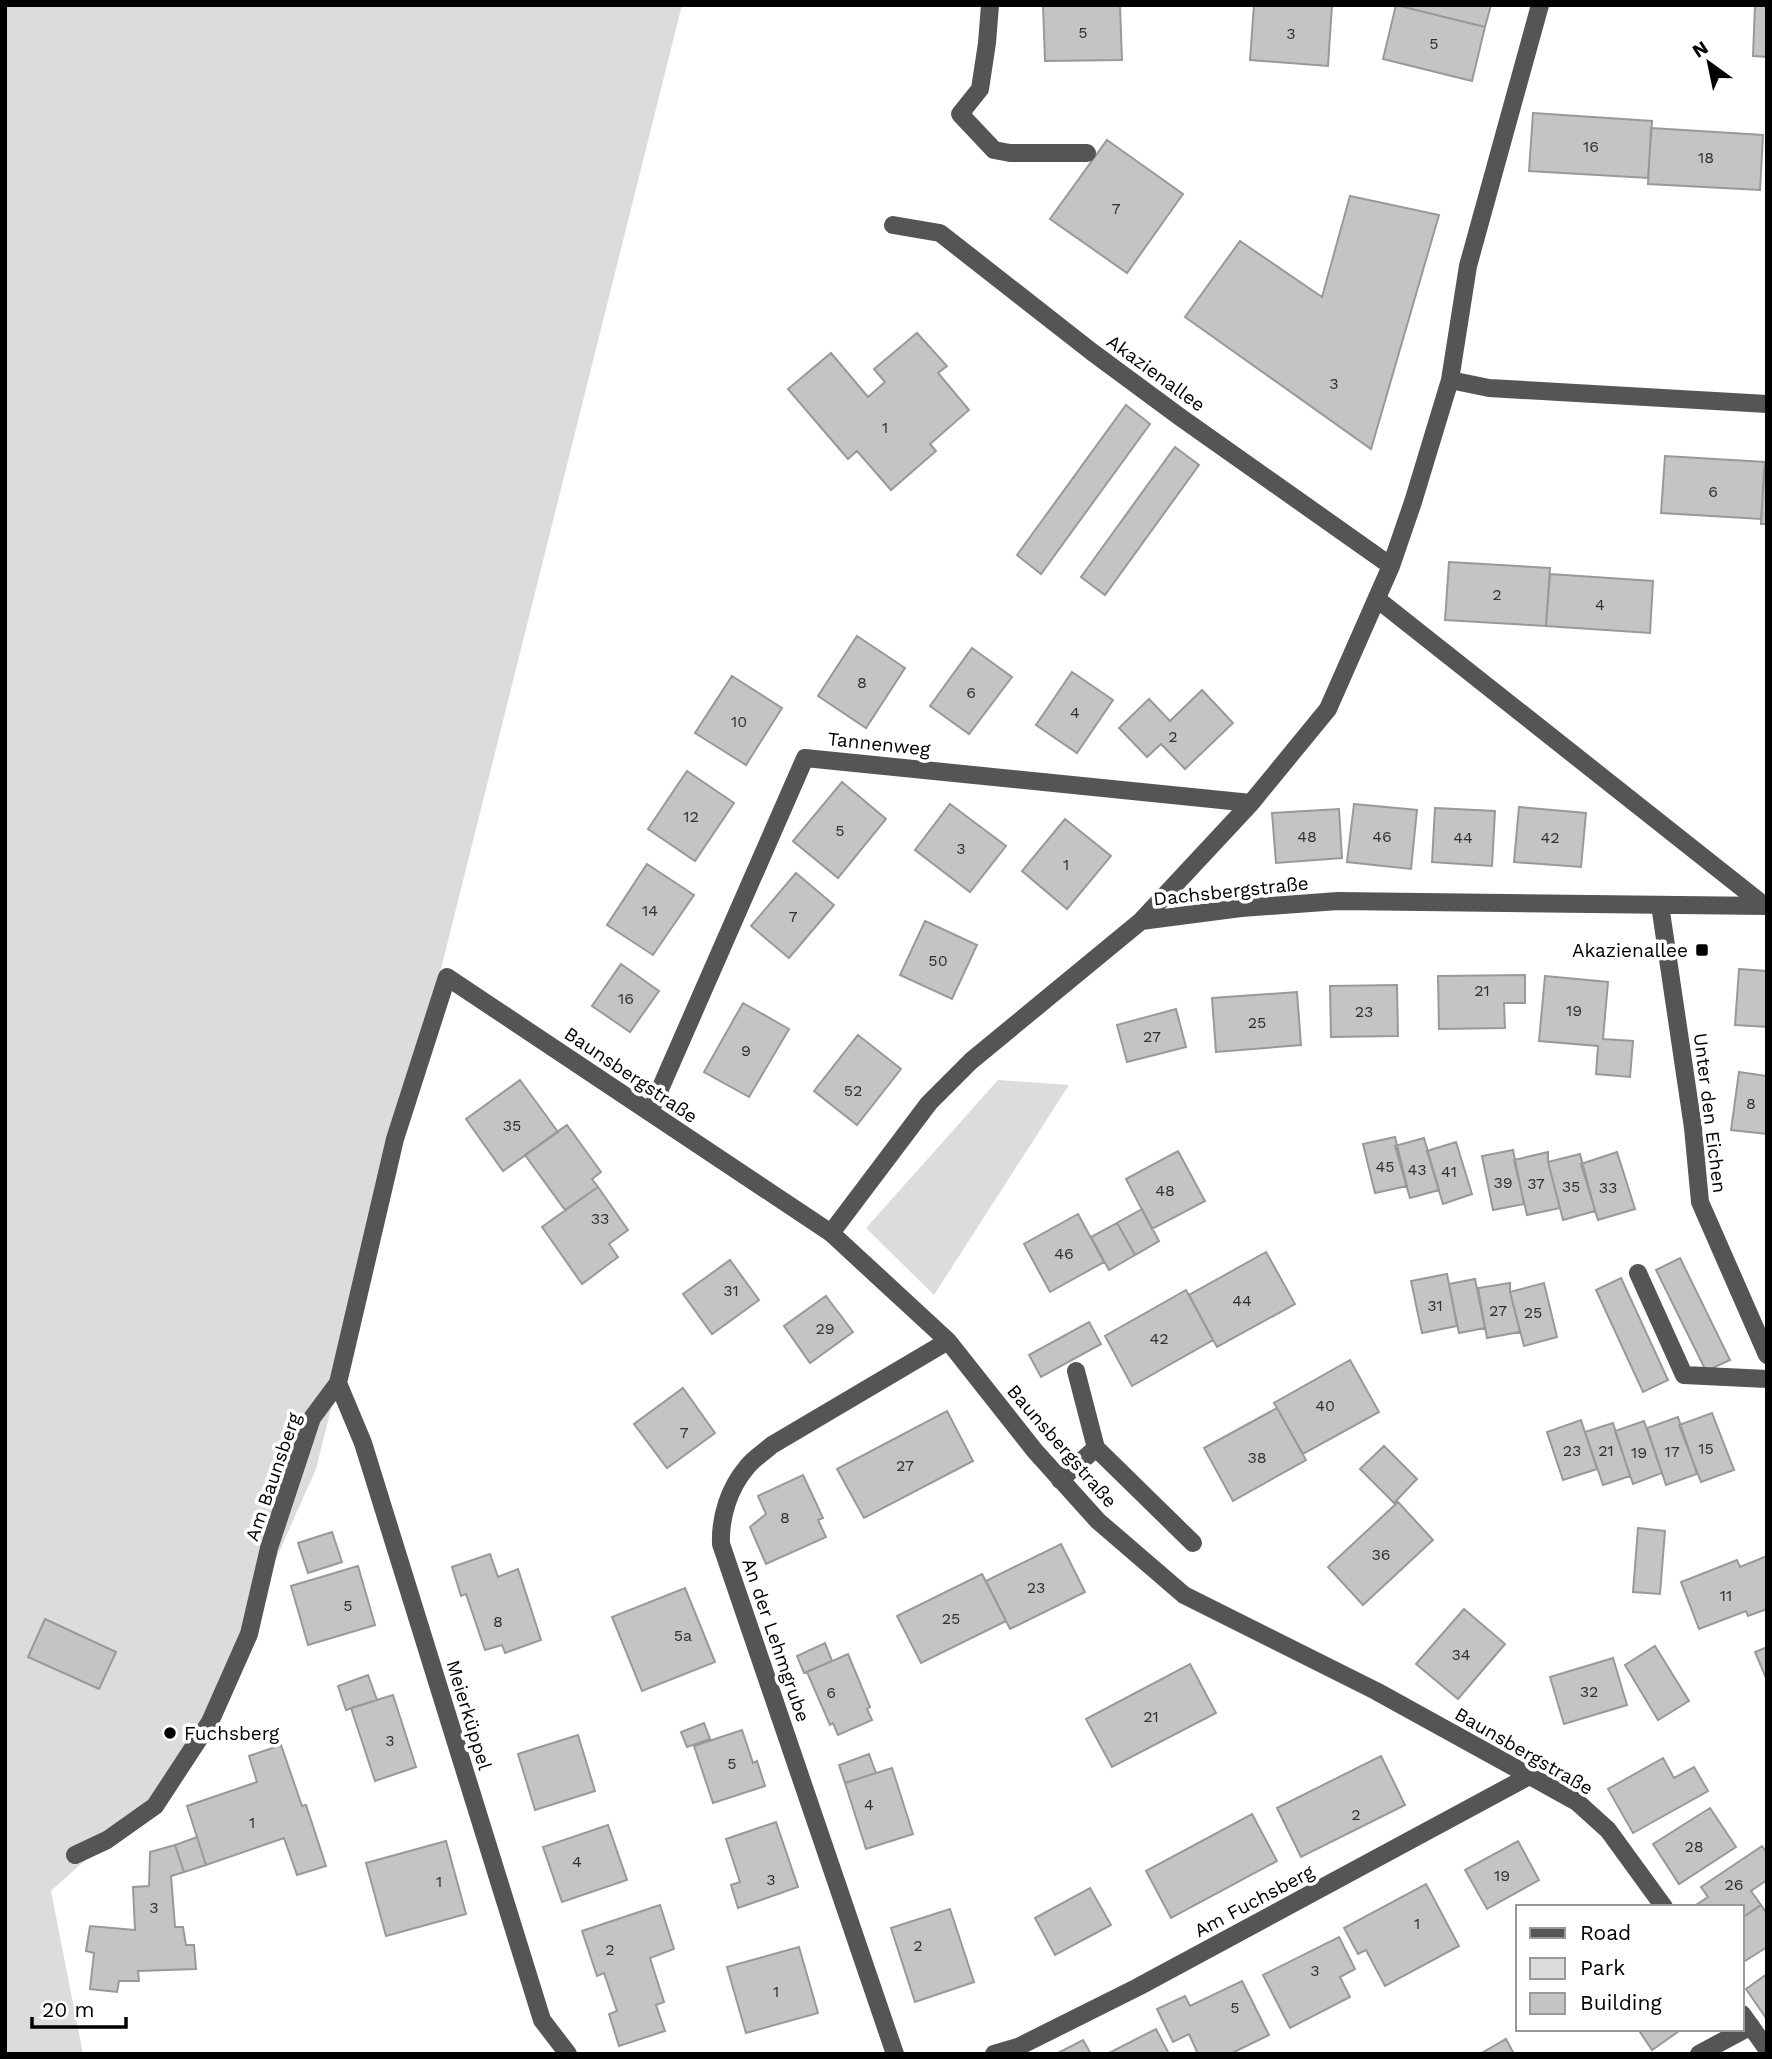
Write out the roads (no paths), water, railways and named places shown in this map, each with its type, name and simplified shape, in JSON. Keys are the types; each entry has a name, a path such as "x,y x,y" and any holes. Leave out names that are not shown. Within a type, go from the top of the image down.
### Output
{"street":[{"path":"990,5 980,89 960,114 994,150 1010,153 1087,153"},
{"path":"1141,921 1251,803 1328,709 1377,599 1413,502 1450,380 1468,266 1540,5"},
{"name":"Akazienallee","path":"893,225 940,233 1169,409 1391,566"},
{"path":"1450,380 1489,388 1536,392 1767,404"},
{"path":"1377,599 1766,906"},
{"name":"Tannenweg","path":"650,1112 806,758 1251,803"},
{"name":"Dachsbergstraße","path":"831,1233 929,1103 962,1069 1141,921 1241,908 1338,901 1766,906"},
{"name":"Unter den Eichen","path":"1660,905 1693,1128 1700,1202 1767,1355"},
{"name":"Baunsbergstraße","path":"447,977 831,1233 948,1341 1060,1480 1098,1521 1184,1595 1376,1691 1577,1802 1608,1830 1663,1905"},
{"name":"Am Baunsberg","path":"75,1855 107,1840 155,1806 210,1722 249,1634 269,1548 312,1418 338,1383 395,1139 447,977"},
{"path":"1638,1273 1685,1375 1767,1378"},
{"name":"An der Lehmgrube","path":"895,2054 721,1544 720,1525 732,1490 747,1466 772,1445 948,1341"},
{"path":"1076,1371 1096,1447 1193,1543"},
{"name":"Meierküppel","path":"338,1383 363,1443 542,2020 568,2054"},
{"path":"1060,1480 1096,1447"},
{"name":"Am Fuchsberg","path":"994,2054 1018,2047 1138,1987 1531,1775"},
{"path":"1747,2020 1767,2049"},
{"path":"1699,2054 1731,2031"}],"place":[{"name":"Akazienallee","path":"1702,950"},
{"name":"Fuchsberg","path":"170,1733"}]}
